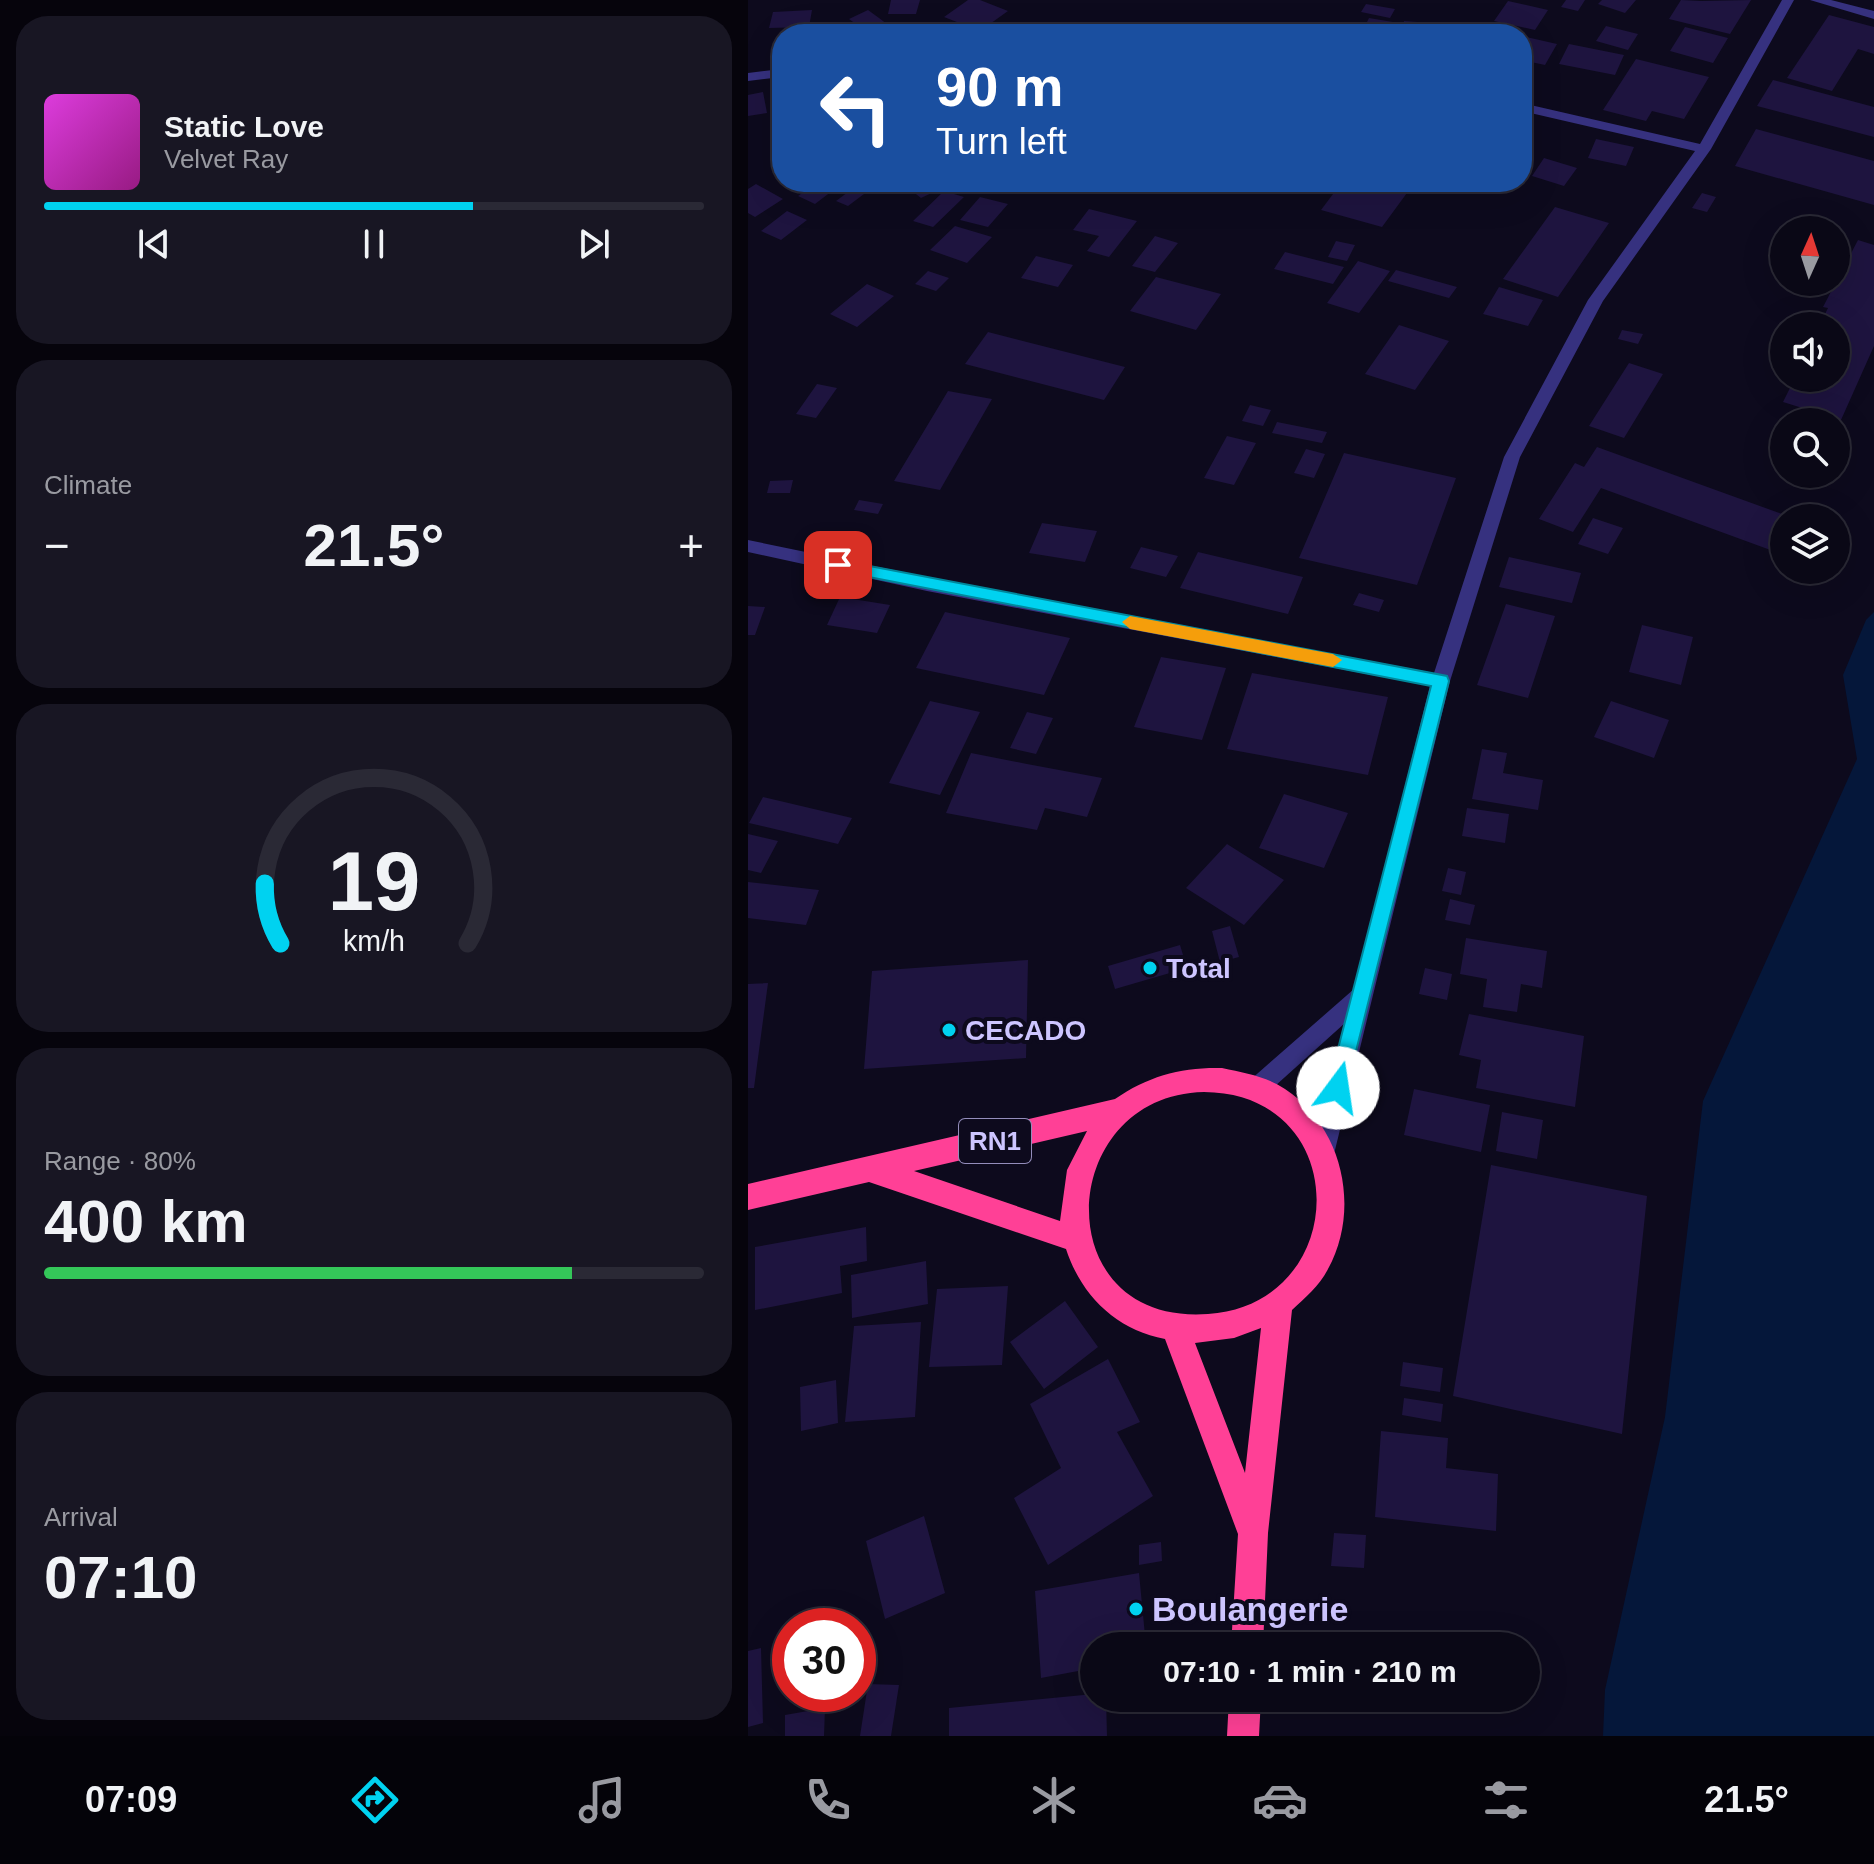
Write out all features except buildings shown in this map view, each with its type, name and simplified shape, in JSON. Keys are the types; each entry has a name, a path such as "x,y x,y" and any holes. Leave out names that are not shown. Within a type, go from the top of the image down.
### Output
{"highway":[{"path":"1222,1080 1257,1088 1296,1113 1324,1150 1334,1205 1319,1260 1278,1306 1229,1328 1175,1329 1130,1312 1095,1280 1075,1239 1073,1192 1089,1147 1119,1111 1150,1091 1186,1081 1222,1080"},
{"name":"RN1","path":"748,1197 1119,1111"},
{"name":"RN1","path":"872,1170 1075,1239"},
{"path":"1248,1632 1253,1533 1278,1306"},
{"path":"1175,1329 1253,1533"},
{"path":"1243,1736 1244,1712"}],"street":[{"path":"1324,1150 1441,681 1512,457 1596,300 1704,149 1788,0"},
{"path":"1816,0 1874,15"},
{"path":"748,77 772,74"},
{"path":"1532,109 1704,149"},
{"path":"748,546 927,584 1441,681"},
{"path":"1257,1088 1360,996"}],"water":[{"path":"1874,612 1874,1736 1603,1736 1605,1690 1665,1417 1703,1101 1857,759 1843,675 1866,620"}],"slow traffic":[{"path":"1130,622 1333,660"}],"place":[{"name":"Total","path":"1150,968"},
{"name":"CECADO","path":"949,1030"},
{"name":"Boulangerie","path":"1136,1609"}],"route":[{"path":"838,565 1441,681 1338,1088"}]}
